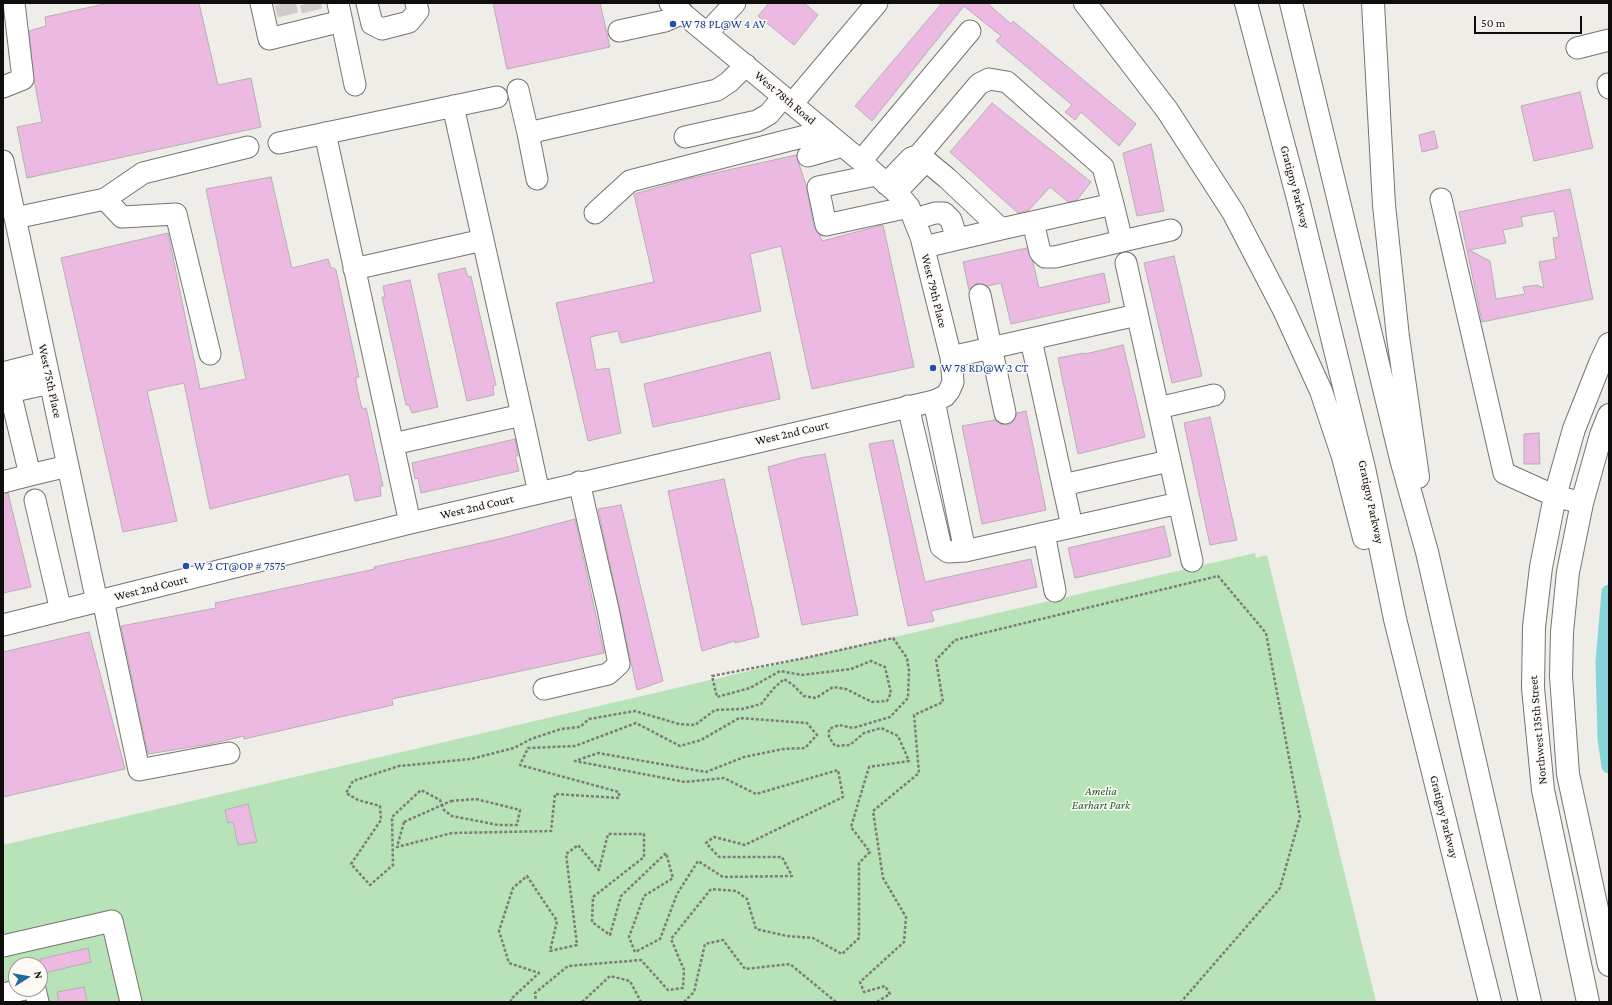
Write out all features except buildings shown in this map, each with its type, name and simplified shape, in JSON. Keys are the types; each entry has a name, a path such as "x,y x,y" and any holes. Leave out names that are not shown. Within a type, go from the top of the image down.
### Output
{"main road":[{"path":"1085,3 1167,110 1229,206 1284,310 1321,391 1343,457 1365,539 1395,619"},
{"name":"Gratigny Parkway","path":"1246,3 1298,199 1364,468 1395,619 1490,1002"},
{"path":"1292,3 1400,451 1427,552 1530,1002"},
{"path":"1373,3 1384,205 1398,337 1415,452 1427,552"},
{"name":"Northwest 135th Street","path":"1588,1002 1543,790 1533,688 1534,627 1555,496 1574,429 1609,344"},
{"path":"1609,415 1601,435 1582,503 1568,572 1562,632 1561,676 1568,774 1609,965"}],"street":[{"path":"261,3 269,39 290,24 340,12 355,85"},
{"path":"368,3 372,24 382,29 409,22 418,11 416,3"},
{"path":"707,33 735,3"},
{"path":"685,137 757,121 769,114 788,100 877,3"},
{"path":"3,87 23,79 18,4"},
{"path":"619,31 665,21 676,8"},
{"name":"West 78th Road","path":"676,8 861,161 897,195"},
{"path":"861,161 970,31"},
{"path":"1577,48 1609,40"},
{"path":"528,133 717,90 730,82 746,65"},
{"path":"957,239 951,220 944,213 934,213 897,195 910,158 919,155 979,84 989,79 998,79 1007,82 1103,167 1122,241"},
{"path":"518,90 537,179"},
{"path":"279,143 497,97"},
{"path":"453,106 538,493"},
{"path":"595,213 630,181 825,131"},
{"path":"325,133 410,523"},
{"path":"808,156 843,146"},
{"path":"15,218 105,199 143,173 248,148"},
{"path":"919,155 947,178 1001,229"},
{"name":"West 75th Place","path":"3,161 6,186 15,218 68,466 139,770 229,753"},
{"name":"West 79th Place","path":"897,195 924,247 950,356 953,373 942,396"},
{"path":"105,199 122,217 176,214 210,354"},
{"path":"1441,199 1504,473 1555,496 1582,503"},
{"path":"924,247 1113,204"},
{"path":"1033,222 1040,252 1046,257 1055,257 1171,230"},
{"path":"354,269 483,240"},
{"path":"1126,263 1192,561"},
{"path":"980,295 1005,413"},
{"path":"950,356 991,349 1137,315"},
{"path":"1031,340 1072,526"},
{"path":"3,373 46,362"},
{"path":"30,475 10,392 50,383"},
{"path":"1158,408 1214,395"},
{"path":"942,396 942,437 965,551"},
{"name":"West 2nd Court","path":"3,625 410,523 579,482 908,406 942,396"},
{"path":"908,406 941,546 948,552 965,551 1179,503"},
{"path":"393,444 522,415"},
{"path":"916,443 942,437"},
{"path":"1063,485 1169,461"},
{"path":"3,482 68,466"},
{"path":"544,689 608,674 619,664 579,482"},
{"path":"35,500 61,610"},
{"path":"1044,533 1055,590"},
{"path":"3,946 112,920 131,1002"}],"path":[{"path":"877,1002 890,994 885,986 864,992 860,982 904,942 906,917 883,878 873,811 919,773 914,715 943,702 936,660 955,640 1218,576 1266,633 1300,817 1280,888 1181,1002"},
{"path":"511,1002 511,999 539,973 509,963 499,931 513,888 527,876 557,921 550,952 577,945 566,854 578,845 599,870 608,834 644,834 644,857 593,897 592,922 610,935 621,896 666,853 673,878 644,896 629,937 635,952 660,939 677,894 698,861 723,877 792,876 782,857 719,857 706,843 714,837 746,845 843,797 838,770 756,794 724,778 685,782 575,761 598,753 706,772 744,756 783,749 805,748 817,735 807,723 739,718 701,740 680,746 636,723 575,746 528,748 520,765 619,792 619,798 554,794 551,831 452,833 397,847 404,822 451,801 476,799 520,810 517,825 498,825 452,816 444,810 440,800 420,790 392,817 393,865 370,885 351,864 381,820 380,806 358,800 346,793 353,781 399,766 471,759 514,748 531,739 562,728 580,727 589,720 635,711 679,724 695,725 714,710 742,709 761,704 774,688 784,679 793,685 804,696 816,698 833,687 846,688 872,702 887,701 892,693 885,667 871,661 851,669 802,675 780,671 750,688 717,696 712,676 805,658 893,638 907,658 909,671 908,698 890,717 853,728 839,725 829,729 829,737 835,746 850,744 864,733 881,728 898,736 909,761 869,767 851,827 870,852 859,864 859,938 842,954 813,938 787,936 756,929 747,900 736,891 711,889 672,939 684,970 683,988 668,990 641,960 568,966 535,993 536,1002"},
{"path":"684,1002 694,992 706,944 723,940 745,969 790,964 836,1002"},
{"path":"582,1002 610,976 630,981 641,1002"}],"green space":[{"name":"Amelia Earhart Park","path":"1255,553 1256,558 1267,555 1376,1002 3,1002 3,845"}],"waterway":[{"path":"1609,592 1603,662 1605,739 1609,766"}],"tunnel":[{"path":"285,3 288,15"},
{"path":"310,3 312,11"}],"place":[{"name":"W 78 PL@W 4 AV","path":"673,24"},
{"name":"W 78 RD@W 2 CT","path":"933,368"},
{"name":"W 2 CT@OP # 7575","path":"186,566"}]}
